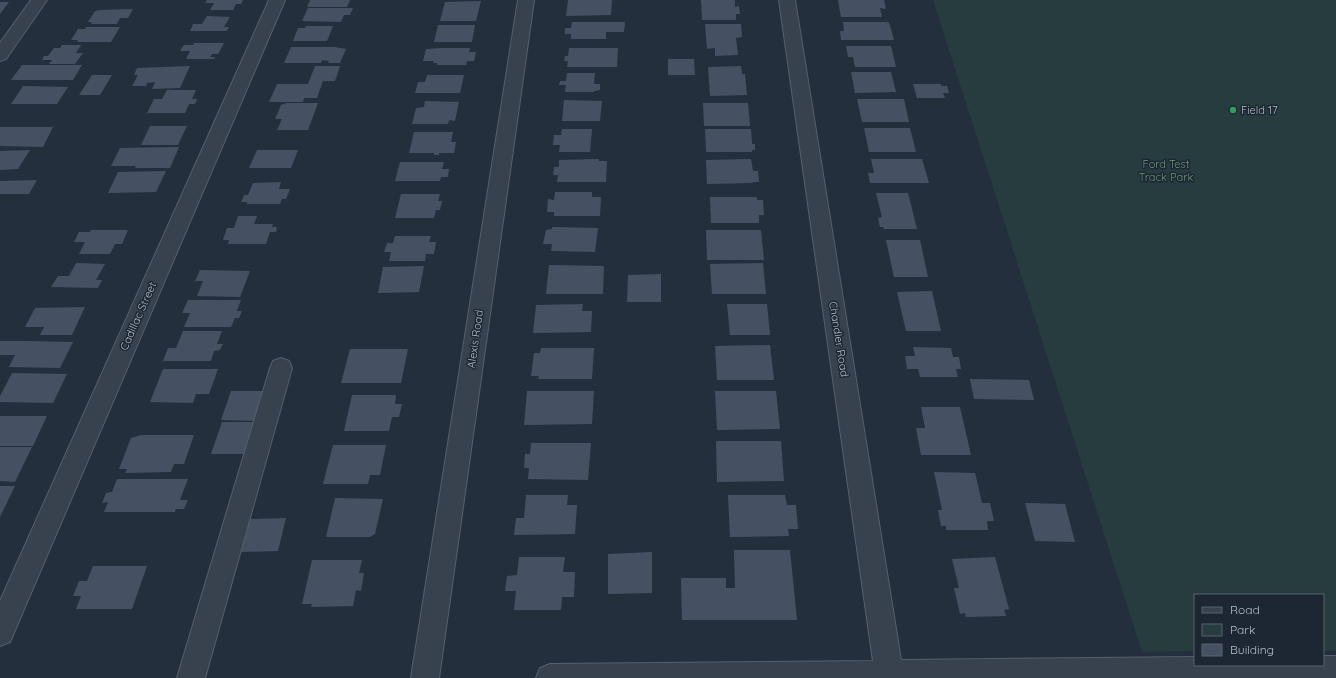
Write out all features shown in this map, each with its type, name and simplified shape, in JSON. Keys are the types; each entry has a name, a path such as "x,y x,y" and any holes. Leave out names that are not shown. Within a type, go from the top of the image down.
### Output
{"street":[{"path":"0,55 39,0"},
{"name":"Cadillac Street","path":"0,632 277,0"},
{"name":"Alexis Road","path":"424,678 526,0"},
{"name":"Chandler Road","path":"787,0 890,676"},
{"path":"191,678 281,368"},
{"path":"550,678 890,676 1336,670"}],"green space":[{"name":"Ford Test Track Park","path":"933,0 1336,0 1336,650 1324,651 1324,594 1194,594 1194,651 1142,652"}],"building":[{"path":"207,0 243,0 241,4 236,4 233,10 210,10 214,3 205,3"},
{"path":"310,0 350,0 347,7 307,7"},
{"path":"568,0 612,0 611,15 566,16"},
{"path":"701,0 735,0 735,7 739,6 740,14 736,14 736,20 702,20"},
{"path":"838,0 884,0 886,9 880,8 882,17 841,17"},
{"path":"481,1 476,21 440,21 445,2"},
{"path":"0,2 9,2 0,14"},
{"path":"308,8 353,8 350,15 344,15 341,22 302,21"},
{"path":"133,9 128,18 120,18 117,24 91,24 92,22 88,22 95,11"},
{"path":"207,16 230,17 224,27 229,27 227,31 190,31 193,24 202,24"},
{"path":"572,22 625,22 624,32 606,32 606,39 571,39 571,34 565,34 565,28 571,28"},
{"path":"843,22 889,22 894,40 841,40 840,31 844,31"},
{"path":"705,24 741,24 742,37 736,38 738,55 715,56 715,48 707,49"},
{"path":"438,25 475,25 472,42 434,42"},
{"path":"306,26 333,26 327,41 293,41 298,28 305,28"},
{"path":"86,27 120,27 111,42 77,42 78,40 71,40 78,29 85,29"},
{"path":"194,43 224,43 218,54 212,54 210,57 215,57 214,59 186,59 190,51 180,51 184,45 193,45"},
{"path":"62,45 81,45 76,53 83,53 75,64 49,64 52,60 42,60 44,56 48,56 54,48 60,48"},
{"path":"846,46 891,46 896,67 855,67 853,57 848,57"},
{"path":"291,47 335,47 346,49 340,63 328,63 329,61 322,60 321,63 284,63"},
{"path":"470,48 469,52 476,52 474,61 467,61 466,65 437,65 437,63 433,63 434,61 423,61 426,49"},
{"path":"569,48 618,48 617,67 567,67 568,61 564,61 565,56 568,56"},
{"path":"668,59 694,59 695,75 668,75"},
{"path":"22,65 82,65 73,80 11,80"},
{"path":"190,66 180,88 152,89 155,82 147,83 146,86 132,86 138,75 134,75 137,68"},
{"path":"315,66 340,66 335,81 323,81 317,98 304,98 303,102 269,102 277,84 308,84"},
{"path":"741,66 742,74 745,74 747,95 710,96 708,67"},
{"path":"851,72 891,72 896,92 855,93"},
{"path":"567,73 595,73 594,84 600,84 600,90 594,92 565,92 566,85 559,85 560,81 566,81"},
{"path":"92,75 112,75 100,95 79,95"},
{"path":"427,75 464,75 460,93 415,93 418,82 425,82"},
{"path":"913,84 941,84 941,86 947,86 949,93 943,93 945,98 917,98"},
{"path":"23,86 68,87 57,104 11,104"},
{"path":"167,90 196,90 192,99 197,99 195,104 189,104 185,113 147,113 154,99 162,99"},
{"path":"857,99 904,99 909,122 862,122"},
{"path":"564,100 602,101 600,121 562,121"},
{"path":"425,101 459,102 455,121 449,120 448,124 412,124 416,108 424,107"},
{"path":"287,103 318,103 308,130 277,130 282,119 275,119 281,105"},
{"path":"703,103 748,103 750,126 704,126"},
{"path":"150,126 187,126 178,145 141,145"},
{"path":"0,127 53,127 43,147 0,146"},
{"path":"864,128 910,128 916,152 869,152"},
{"path":"562,129 592,129 590,152 559,152 560,145 553,145 554,135 561,135"},
{"path":"705,129 751,129 752,144 755,144 755,150 752,150 752,152 706,152"},
{"path":"414,132 453,132 451,142 456,142 454,153 439,153 439,155 434,155 434,153 409,153"},
{"path":"179,147 170,168 111,166 120,148"},
{"path":"30,150 18,169 0,170 0,151"},
{"path":"257,150 298,150 291,168 249,168"},
{"path":"599,159 599,161 607,161 606,182 557,182 558,175 553,175 554,167 559,167 559,160"},
{"path":"751,159 753,171 758,171 759,182 707,184 706,160"},
{"path":"871,159 922,159 929,183 870,183 868,173 874,173"},
{"path":"400,162 444,162 442,169 449,169 448,177 441,177 440,181 395,181"},
{"path":"166,171 156,192 108,193 118,172"},
{"path":"37,180 29,194 0,194 0,181"},
{"path":"281,182 279,189 290,189 286,199 282,199 280,204 247,204 247,202 241,202 244,195 248,195 253,183"},
{"path":"555,192 592,192 592,197 601,197 600,216 554,216 554,212 547,212 548,199 554,200"},
{"path":"876,193 908,193 917,229 884,229 883,227 880,227 878,218 882,217"},
{"path":"401,194 440,194 438,201 442,201 440,210 436,210 434,218 395,218"},
{"path":"710,197 757,197 757,200 763,200 764,215 759,215 759,223 711,223"},
{"path":"238,216 257,216 254,224 273,224 272,227 277,227 276,232 270,232 266,244 228,244 229,240 223,240 227,228 234,228"},
{"path":"552,227 598,228 595,252 551,251 552,244 543,244 546,230 552,229"},
{"path":"91,230 128,230 122,244 115,244 110,254 79,254 85,242 74,242 79,232 90,232"},
{"path":"706,230 761,230 764,260 707,260"},
{"path":"395,236 431,236 429,242 436,242 434,254 426,254 425,261 389,261 391,252 384,252 387,243 393,243"},
{"path":"886,240 920,240 928,277 894,277"},
{"path":"76,263 105,264 96,280 102,280 98,288 51,287 58,276 69,276"},
{"path":"763,263 766,294 712,294 710,264"},
{"path":"549,265 604,266 603,294 546,294"},
{"path":"424,266 419,292 378,293 383,267"},
{"path":"200,270 250,271 240,297 197,296 203,281 195,281"},
{"path":"661,274 661,302 627,302 628,275"},
{"path":"932,291 941,331 906,331 897,292"},
{"path":"188,300 241,300 237,311 242,311 239,318 235,318 231,327 184,327 190,313 182,313"},
{"path":"583,304 582,311 592,311 591,332 533,333 536,305"},
{"path":"727,304 767,304 770,335 730,335"},
{"path":"85,307 72,335 40,335 44,327 25,327 35,308"},
{"path":"183,331 222,331 217,344 223,344 220,350 214,351 211,361 163,361 168,348 176,348"},
{"path":"0,341 73,342 60,368 9,367 15,355 0,355"},
{"path":"770,345 774,380 717,380 715,346"},
{"path":"913,347 951,348 953,357 959,357 961,369 956,369 958,377 920,377 918,369 907,369 905,356 915,356"},
{"path":"541,348 594,348 592,379 538,379 539,376 531,376 534,353 540,353"},
{"path":"350,349 408,349 401,383 341,383"},
{"path":"163,369 218,369 209,394 196,394 193,403 150,402"},
{"path":"12,373 67,374 53,403 0,402 0,396"},
{"path":"970,379 1029,380 1034,400 974,399"},
{"path":"231,391 266,391 256,421 221,420"},
{"path":"527,391 594,391 592,424 524,425"},
{"path":"715,391 776,391 780,429 717,430"},
{"path":"352,395 396,395 395,404 402,404 399,417 392,417 389,431 344,431"},
{"path":"921,407 960,407 971,455 921,455 916,428 925,428"},
{"path":"0,416 47,416 33,446 0,446"},
{"path":"222,422 256,422 246,454 211,454"},
{"path":"141,435 194,435 184,464 174,464 171,472 125,473 127,469 119,469 131,438"},
{"path":"716,441 781,441 784,481 717,482"},
{"path":"531,443 591,443 588,480 528,479 529,468 524,468 525,454 530,454"},
{"path":"333,445 386,445 380,475 370,475 368,484 323,484"},
{"path":"0,447 32,447 15,482 0,481"},
{"path":"934,472 975,473 982,503 990,503 994,521 987,521 988,530 946,530 946,526 941,526 938,510 942,510"},
{"path":"117,479 188,479 180,500 188,500 184,509 176,509 175,512 104,512 108,502 102,503 106,493 112,492"},
{"path":"0,486 15,486 0,517"},
{"path":"526,495 568,495 567,505 577,505 575,534 514,535 516,518 524,518"},
{"path":"728,495 785,495 787,505 796,505 798,529 788,529 789,536 730,537"},
{"path":"335,498 383,499 375,534 370,537 326,537"},
{"path":"1025,503 1065,504 1075,542 1035,541"},
{"path":"286,518 278,551 241,552 250,519"},
{"path":"734,550 790,550 797,620 682,620 681,578 726,578 726,588 735,588"},
{"path":"652,552 652,593 608,594 608,554"},
{"path":"519,557 565,557 563,572 575,572 574,597 562,597 561,610 514,610 516,591 505,591 507,576 517,575"},
{"path":"995,557 1009,609 1004,610 1006,616 966,617 965,613 960,614 954,588 959,588 952,559"},
{"path":"312,560 362,560 359,573 364,573 361,591 356,590 353,606 311,607 312,604 302,604"},
{"path":"93,566 147,566 132,609 76,609 81,596 73,596 79,581 87,581"}],"place":[{"name":"Field 17","path":"1233,110"}]}
